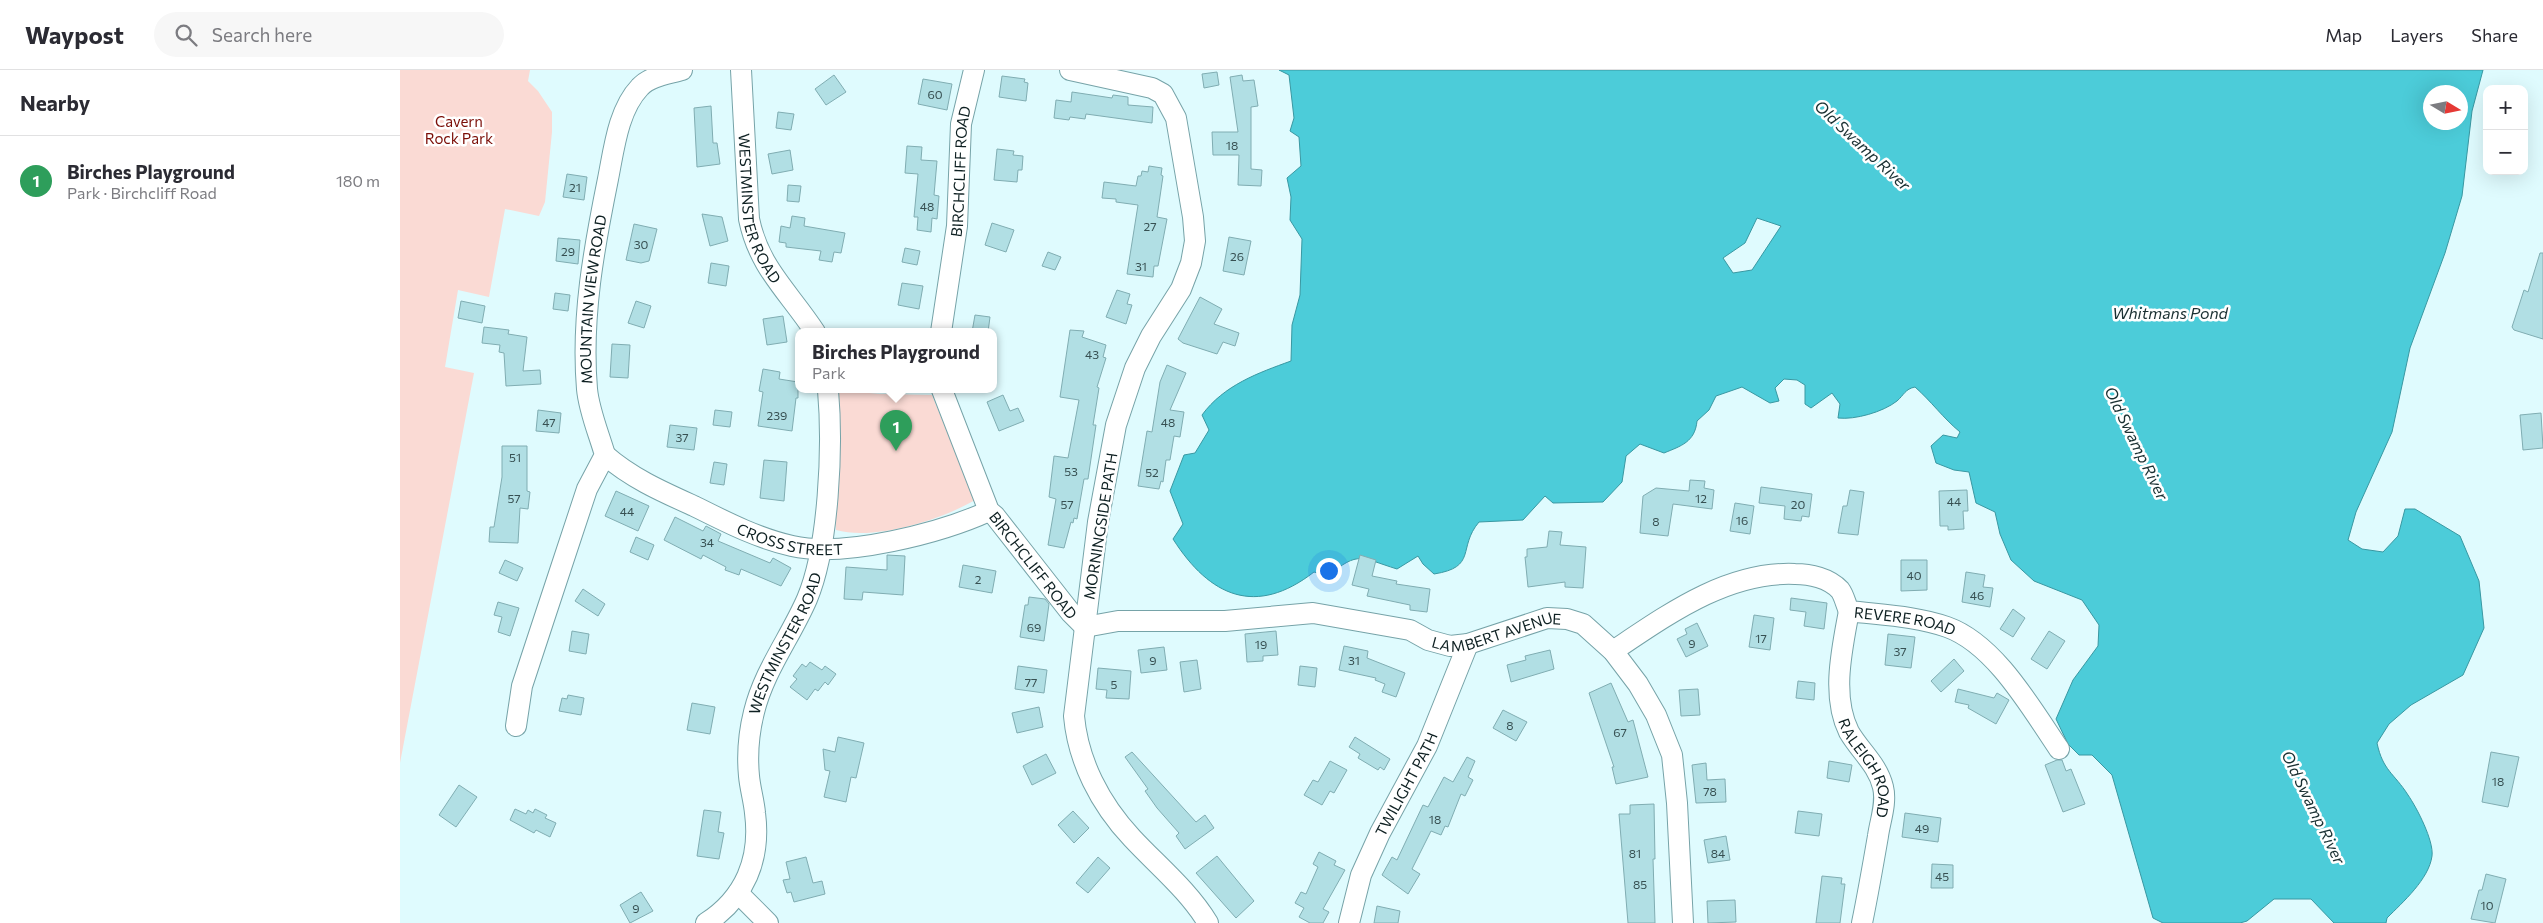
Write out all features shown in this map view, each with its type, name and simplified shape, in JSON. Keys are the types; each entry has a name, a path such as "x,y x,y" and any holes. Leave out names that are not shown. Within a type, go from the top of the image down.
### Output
{"street":[{"name":"MOUNTAIN VIEW ROAD","path":"605,455 587,391 586,331 590,277 615,143 624,113 633,95 641,85 650,80 682,70"},
{"name":"WESTMINSTER ROAD","path":"741,70 749,220 754,242 771,274 799,307 812,328"},
{"name":"BIRCHCLIFF ROAD","path":"942,328 957,226 961,124 974,70"},
{"name":"MORNINGSIDE PATH","path":"1070,70 1152,88 1163,94 1170,104 1176,118 1193,217 1194,252 1181,289 1151,336 1135,368 1116,425 1098,522 1074,716 1081,757 1102,799 1130,836 1193,901 1208,923"},
{"name":"WESTMINSTER ROAD","path":"706,923 724,911 748,878 756,847 755,814 749,776 749,747 753,714 766,677 807,599 820,550 831,437 828,393"},
{"name":"BIRCHCLIFF ROAD","path":"943,393 989,511 995,516 1071,613 1085,627"},
{"name":"CROSS STREET","path":"605,455 653,487 748,533 793,546 820,550 938,532 989,511"},
{"path":"516,726 522,686 587,489 605,455"},
{"name":"REVERE ROAD","path":"1612,651 1672,612 1730,584 1754,576 1777,573 1806,574 1826,580 1841,591 1849,612 1922,620 1962,634 1977,645 2016,686 2059,749"},
{"name":"RALEIGH ROAD","path":"1849,612 1841,653 1840,695 1842,715 1850,733 1876,767 1883,788 1883,809 1862,923"},
{"name":"LAMBERT AVENUE","path":"1085,627 1118,621 1225,621 1266,615 1313,613 1410,630 1428,640 1450,646 1468,644 1547,618 1566,619 1583,624 1612,651 1638,684 1656,715 1672,755 1676,779 1683,923"},
{"name":"TWILIGHT PATH","path":"1349,923 1361,875 1380,833 1427,746 1468,644"},
{"path":"738,893 768,923"}],"green space":[{"name":"Cavern Rock Park","path":"400,70 530,70 528,81 538,91 552,112 552,132 545,202 539,216 505,209 489,297 458,290 445,367 474,373 400,763"},
{"path":"837,393 932,395 975,500 944,515 907,527 869,533 851,533 836,530 834,513"}],"water":[{"name":"Whitmans Pond","path":"1279,70 2483,70 2472,111 2462,196 2445,253 2410,348 2392,432 2356,512 2348,540 2362,549 2383,552 2398,536 2405,509 2415,509 2460,536 2479,581 2484,628 2463,675 2411,705 2389,724 2377,743 2382,760 2416,808 2430,842 2432,856 2430,865 2421,882 2387,918 2386,923 2334,923 2311,899 2274,899 2247,921 2240,923 2163,923 2153,918 2112,775 2092,755 2079,755 2068,744 2056,719 2073,680 2098,646 2099,625 2082,600 2034,581 2011,560 2000,534 1995,512 1976,503 1969,472 1954,470 1936,463 1931,446 1943,435 1957,438 1960,432 1915,387 1884,409 1845,418 1838,418 1840,404 1832,393 1811,408 1805,404 1805,385 1797,380 1784,379 1775,388 1779,401 1770,403 1742,387 1716,396 1709,410 1697,421 1693,434 1686,442 1664,453 1640,444 1626,456 1622,482 1603,502 1553,503 1545,496 1523,520 1479,522 1469,540 1462,561 1448,571 1434,574 1423,564 1418,556 1397,569 1368,560 1354,559 1328,576 1314,572 1293,586 1273,594 1254,597 1236,594 1219,587 1202,575 1187,559 1173,539 1183,524 1170,491 1184,455 1195,453 1209,430 1202,415 1211,405 1242,381 1291,361 1292,325 1300,295 1302,239 1290,220 1291,197 1287,178 1301,166 1299,137 1290,131 1294,118 1289,75","holes":["1757,218 1781,226 1752,270 1733,273 1723,258 1745,243"]}],"building":[{"path":"1217,72 1219,85 1204,88 1202,74"},
{"path":"834,75 846,92 826,105 815,89"},
{"path":"1242,75 1243,81 1254,80 1258,106 1251,107 1251,169 1262,170 1261,186 1238,185 1239,155 1213,155 1212,132 1238,132 1230,77"},
{"path":"1002,76 1025,79 1024,82 1028,83 1026,101 999,97"},
{"path":"923,79 952,84 947,110 918,104"},
{"path":"1072,92 1112,98 1113,95 1128,97 1128,105 1153,107 1152,123 1086,114 1085,119 1070,117 1069,120 1054,118 1056,100 1071,102"},
{"path":"711,106 713,143 717,143 720,164 697,167 694,108"},
{"path":"778,112 794,114 791,130 776,128"},
{"path":"907,146 922,147 921,160 937,161 934,195 939,196 937,219 932,218 931,232 917,230 918,217 914,217 918,174 905,173"},
{"path":"997,149 1014,151 1013,155 1023,156 1022,170 1018,170 1017,182 994,180"},
{"path":"790,150 793,170 772,174 768,154"},
{"path":"1149,166 1162,168 1161,175 1163,176 1157,217 1167,219 1158,266 1154,266 1153,277 1127,274 1138,205 1116,202 1116,199 1102,198 1104,182 1136,186 1138,176 1141,176 1142,171 1148,172"},
{"path":"567,174 587,177 584,200 563,197"},
{"path":"788,185 801,186 799,202 787,201"},
{"path":"702,214 722,217 728,241 710,246"},
{"path":"792,216 805,218 804,226 845,233 841,253 834,252 832,262 819,260 821,251 786,247 786,243 779,242 781,226 790,228"},
{"path":"992,223 1014,230 1006,252 985,245"},
{"path":"634,224 657,229 649,261 641,263 626,260"},
{"path":"1229,237 1251,241 1244,275 1223,271"},
{"path":"558,238 580,240 578,264 556,261"},
{"path":"905,248 920,251 917,265 902,262"},
{"path":"1048,252 1061,257 1055,270 1042,266"},
{"path":"2540,253 2543,253 2543,339 2514,330 2512,327 2524,290 2528,292"},
{"path":"711,263 729,266 726,286 708,283"},
{"path":"902,283 923,286 919,309 898,305"},
{"path":"1117,290 1130,294 1127,304 1132,305 1126,324 1106,317"},
{"path":"555,293 570,295 568,311 553,309"},
{"path":"1200,297 1222,309 1214,324 1239,333 1235,346 1223,342 1217,354 1183,343 1178,339"},
{"path":"461,301 485,306 482,323 458,318"},
{"path":"636,301 651,306 644,328 628,323"},
{"path":"975,315 990,317 989,328 973,328"},
{"path":"783,316 787,342 767,345 763,319"},
{"path":"484,327 509,330 508,334 527,337 523,371 540,370 541,384 506,386 504,353 499,352 500,345 482,343"},
{"path":"1070,330 1084,331 1082,337 1106,345 1103,357 1106,358 1097,387 1099,388 1093,425 1096,425 1088,479 1084,479 1077,519 1074,518 1073,523 1071,522 1064,548 1048,545 1056,499 1049,497 1054,456 1068,458 1079,400 1060,397"},
{"path":"612,344 630,345 628,378 610,377"},
{"path":"1167,365 1186,373 1170,410 1184,412 1180,437 1174,436 1170,460 1166,460 1163,482 1161,481 1159,489 1138,486 1147,431 1152,432 1160,382"},
{"path":"763,369 780,372 779,379 795,382 795,393 798,393 798,398 796,398 792,431 758,426 763,392 759,391"},
{"path":"1003,395 1010,411 1018,408 1024,421 999,431 987,402"},
{"path":"538,410 561,413 559,433 536,431"},
{"path":"715,410 732,412 730,427 713,425"},
{"path":"2541,413 2543,448 2523,450 2520,415"},
{"path":"670,425 697,428 694,450 667,447"},
{"path":"502,446 527,446 527,491 530,492 528,509 520,508 518,543 489,542 490,527 494,527 502,477"},
{"path":"764,460 787,462 784,501 760,498"},
{"path":"714,462 727,464 724,485 710,483"},
{"path":"1690,480 1705,481 1704,488 1714,490 1712,509 1673,504 1668,536 1640,533 1643,496 1656,488 1689,491"},
{"path":"1761,487 1812,494 1809,517 1802,516 1801,521 1784,519 1785,506 1759,503"},
{"path":"1850,490 1864,492 1858,535 1838,533 1843,506 1847,506"},
{"path":"1967,490 1968,511 1963,511 1964,529 1948,530 1948,526 1940,526 1939,491"},
{"path":"616,491 649,506 638,531 605,516"},
{"path":"1735,503 1754,506 1750,534 1730,531"},
{"path":"675,517 703,531 706,526 721,534 718,541 770,563 773,558 791,568 781,586 741,569 739,575 725,570 726,567 703,555 701,559 664,540"},
{"path":"1549,531 1562,532 1560,545 1586,547 1583,588 1565,587 1565,582 1528,587 1525,557 1527,557 1527,549 1547,547"},
{"path":"636,537 654,545 648,560 630,552"},
{"path":"887,555 905,556 903,595 863,592 862,600 844,599 846,567 887,570"},
{"path":"1360,555 1376,560 1372,576 1397,581 1396,584 1430,589 1427,612 1410,610 1410,605 1367,596 1369,589 1352,585"},
{"path":"505,560 523,568 517,581 499,573"},
{"path":"1901,560 1927,560 1927,590 1901,591"},
{"path":"963,565 996,571 992,593 959,587"},
{"path":"1966,572 1985,575 1983,587 1993,588 1990,607 1962,602"},
{"path":"583,589 605,604 598,616 575,601"},
{"path":"1029,597 1045,599 1049,604 1044,641 1020,637 1025,605 1028,605"},
{"path":"1791,598 1827,603 1824,629 1804,626 1806,612 1790,610"},
{"path":"498,602 519,608 510,636 498,632 502,617 494,615"},
{"path":"2013,609 2025,618 2013,637 2000,629"},
{"path":"1754,615 1774,618 1770,650 1749,647"},
{"path":"1697,623 1708,646 1686,657 1677,639 1687,634 1685,629"},
{"path":"572,631 589,634 586,654 569,651"},
{"path":"1276,631 1278,655 1263,656 1263,661 1247,662 1245,634"},
{"path":"2049,631 2065,641 2047,669 2031,659"},
{"path":"1888,634 1915,637 1911,668 1885,665"},
{"path":"1344,646 1368,651 1367,658 1405,673 1396,697 1382,692 1385,684 1375,680 1376,678 1339,670"},
{"path":"1164,647 1167,670 1141,673 1138,650"},
{"path":"1550,650 1554,669 1511,682 1507,665 1526,660 1525,656"},
{"path":"1954,659 1964,671 1941,692 1931,681"},
{"path":"1197,660 1201,689 1184,692 1180,662"},
{"path":"810,662 822,670 825,666 836,674 828,685 825,682 818,691 815,689 807,700 790,687 797,679 793,676 802,664 806,667"},
{"path":"1018,666 1047,670 1044,693 1015,689"},
{"path":"1300,666 1317,668 1315,687 1298,685"},
{"path":"1098,668 1131,671 1129,699 1106,698 1107,690 1096,689"},
{"path":"1798,681 1815,683 1814,700 1796,698"},
{"path":"1611,683 1628,722 1633,720 1648,777 1616,784 1612,767 1614,767 1589,693"},
{"path":"1698,689 1700,715 1681,716 1679,690"},
{"path":"1958,689 1994,698 1997,693 2009,700 1996,724 1968,708 1969,705 1955,702"},
{"path":"568,695 584,698 581,715 559,711 562,698 567,699"},
{"path":"692,703 715,707 710,734 687,730"},
{"path":"1039,707 1043,727 1017,733 1012,713"},
{"path":"1503,710 1527,722 1516,741 1493,728"},
{"path":"838,737 864,743 856,778 851,777 846,802 824,797 830,771 825,770 823,749 835,752"},
{"path":"1355,737 1390,759 1384,770 1380,767 1378,770 1358,758 1360,754 1349,747"},
{"path":"1132,752 1196,822 1205,815 1214,828 1185,849 1176,836 1179,833 1157,808 1145,791 1148,789 1125,757"},
{"path":"2491,752 2519,757 2508,807 2482,802"},
{"path":"1046,754 1056,773 1032,785 1023,766"},
{"path":"1467,757 1475,761 1468,777 1473,780 1465,796 1461,794 1448,827 1445,826 1441,835 1431,831 1412,869 1420,874 1408,894 1382,875 1392,857 1397,860 1423,805 1428,807 1444,777 1453,782"},
{"path":"2062,760 2066,771 2071,769 2085,804 2063,812 2045,765"},
{"path":"1330,761 1347,770 1334,793 1330,791 1322,805 1304,795 1313,780 1318,782"},
{"path":"1829,761 1852,765 1849,782 1827,778"},
{"path":"1706,763 1707,780 1725,779 1726,802 1696,803 1692,765"},
{"path":"459,785 477,797 456,827 439,815"},
{"path":"1654,804 1655,923 1628,923 1619,814 1630,814 1630,805"},
{"path":"515,809 526,814 528,810 533,813 535,809 547,815 545,818 556,823 550,837 536,830 534,833 510,820"},
{"path":"704,810 721,812 718,832 724,833 719,859 697,856"},
{"path":"1073,811 1089,828 1074,843 1058,825"},
{"path":"1798,811 1822,814 1819,836 1795,833"},
{"path":"1905,813 1941,818 1938,842 1902,837"},
{"path":"1726,836 1730,860 1708,863 1704,840"},
{"path":"1319,852 1336,861 1334,865 1345,870 1323,909 1329,912 1323,923 1310,923 1299,917 1304,908 1295,903 1301,892 1306,894 1318,867 1313,864"},
{"path":"1217,856 1254,901 1236,918 1196,873"},
{"path":"806,857 813,883 822,881 825,894 794,902 791,892 787,893 783,880 790,879 786,862"},
{"path":"1098,857 1110,868 1088,893 1076,883"},
{"path":"1932,864 1953,865 1953,888 1931,888"},
{"path":"2486,874 2506,879 2495,923 2471,919 2479,890 2482,890"},
{"path":"1822,876 1842,878 1841,884 1845,884 1840,923 1816,923"},
{"path":"641,892 653,911 630,923 620,905"},
{"path":"1735,900 1736,922 1708,923 1707,901"},
{"path":"1377,906 1400,911 1398,923 1374,923"}],"place":[{"name":"Birches Playground","path":"896,451"}],"water label":[{"name":"Old Swamp River","path":"1863,145"},
{"name":"Old Swamp River","path":"2137,443"},
{"name":"Old Swamp River","path":"2314,807"}]}
